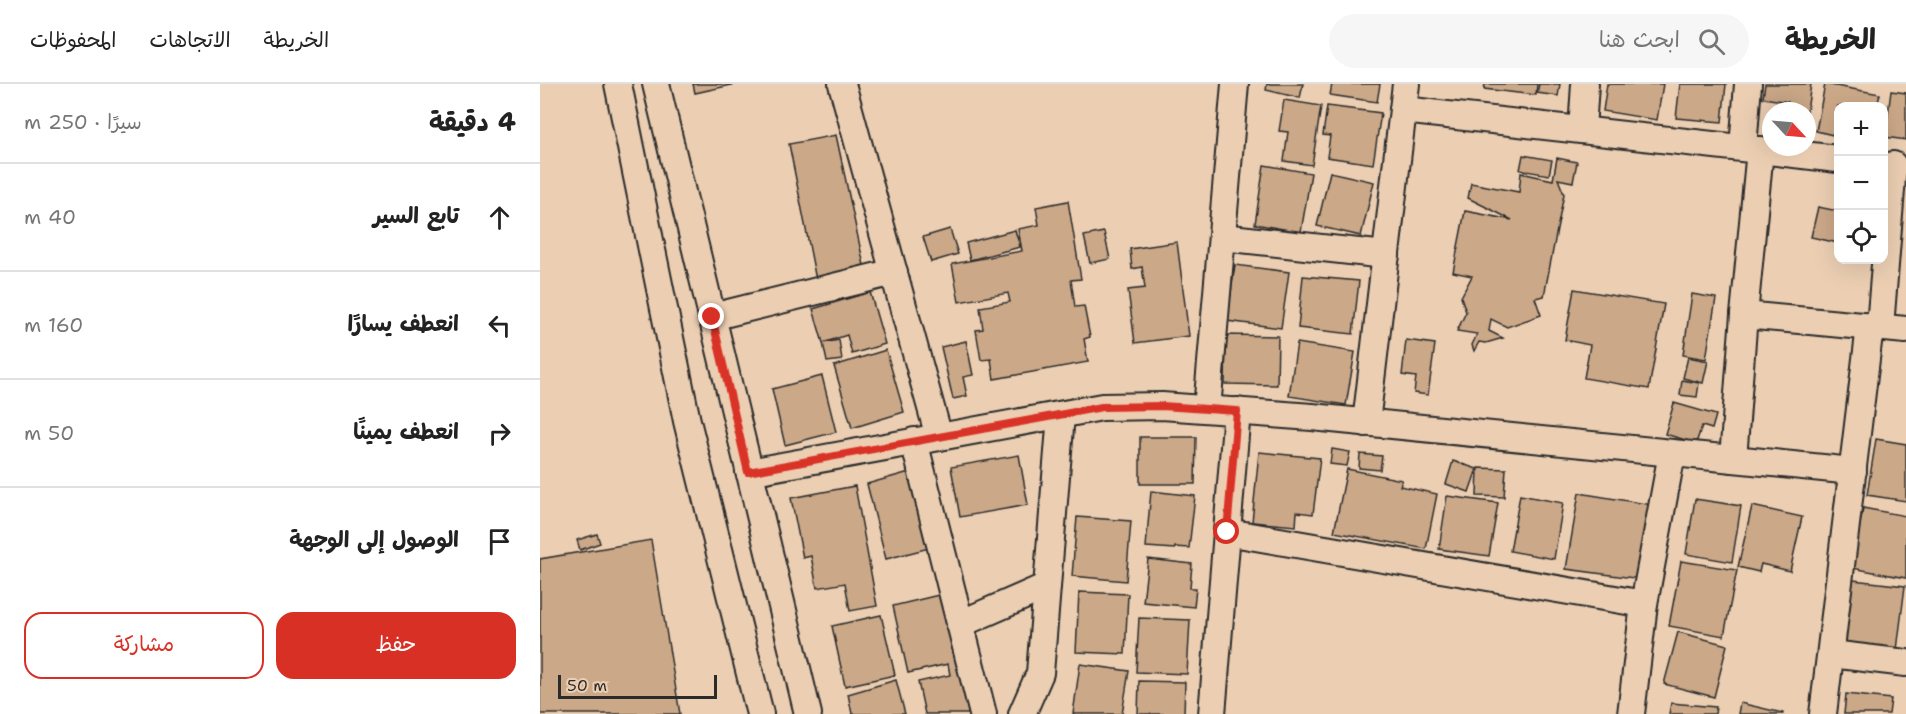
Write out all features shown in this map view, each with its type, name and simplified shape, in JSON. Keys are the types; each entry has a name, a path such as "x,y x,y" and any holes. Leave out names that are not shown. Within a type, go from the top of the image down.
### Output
{"street":[{"path":"618,84 687,421 760,714"},
{"path":"656,84 808,714"},
{"path":"842,84 894,272 960,624 983,714"},
{"path":"1207,409 1235,84"},
{"path":"1366,423 1406,84"},
{"path":"1582,130 1585,84"},
{"path":"1733,459 1744,315 1751,149 1748,84"},
{"path":"1403,110 1834,158"},
{"path":"1823,714 1853,471 1875,326 1894,165"},
{"path":"1222,237 1386,255"},
{"path":"712,317 894,272"},
{"path":"1744,315 1906,330"},
{"path":"748,472 1102,407 1162,406 1366,423 1853,471"},
{"path":"1212,714 1237,411"},
{"path":"1022,714 1040,673 1061,415"},
{"path":"1632,714 1644,603 1672,453"},
{"path":"1227,532 1644,603"},
{"path":"960,624 1047,586"},
{"path":"1831,654 1906,663"}],"building":[{"path":"693,84 736,84 695,93"},
{"path":"1267,84 1303,84 1300,98 1266,90"},
{"path":"1332,84 1380,84 1377,102 1330,95"},
{"path":"1485,84 1537,84 1536,95 1484,89"},
{"path":"1539,84 1560,84 1558,96 1537,93"},
{"path":"1607,84 1663,84 1657,120 1603,111"},
{"path":"1680,84 1726,84 1722,122 1676,118"},
{"path":"1765,84 1811,84 1808,102 1763,98"},
{"path":"1825,84 1880,94 1878,102 1834,102 1833,135 1816,131"},
{"path":"1891,91 1906,93 1906,140 1888,137"},
{"path":"1284,100 1321,106 1312,165 1284,161 1288,132 1279,131"},
{"path":"1327,106 1381,113 1373,164 1327,157 1330,136 1323,135"},
{"path":"836,135 865,270 816,280 789,144"},
{"path":"1523,155 1552,160 1549,175 1520,170"},
{"path":"1557,158 1577,162 1573,182 1558,179 1564,194 1544,296 1535,298 1541,315 1507,327 1491,319 1489,331 1503,338 1486,343 1479,342 1474,351 1472,345 1477,334 1457,331 1466,312 1461,297 1472,276 1453,272 1465,211 1512,220 1468,198 1471,183 1519,192 1521,173 1553,180"},
{"path":"1264,165 1311,173 1301,232 1255,224"},
{"path":"1330,172 1374,182 1361,236 1317,226"},
{"path":"1068,201 1081,279 1071,280 1075,307 1084,306 1090,337 1084,339 1088,362 994,379 991,359 981,360 976,330 983,329 980,307 1010,302 1008,293 959,302 952,264 1022,251 1018,229 1039,225 1036,207"},
{"path":"1818,207 1834,210 1834,242 1811,237"},
{"path":"950,229 958,254 931,262 923,237"},
{"path":"1015,230 1020,247 970,260 966,243"},
{"path":"1104,232 1110,259 1090,263 1084,236"},
{"path":"1177,242 1189,336 1135,343 1128,290 1145,288 1142,267 1132,269 1130,249"},
{"path":"1235,265 1289,272 1281,328 1227,321"},
{"path":"1303,276 1359,281 1353,334 1298,328"},
{"path":"1574,289 1664,304 1649,389 1584,378 1590,345 1565,340"},
{"path":"870,292 885,344 852,354 847,335 823,343 813,309"},
{"path":"1692,294 1716,298 1706,359 1683,355"},
{"path":"1226,335 1278,336 1277,385 1225,384"},
{"path":"839,340 842,360 827,362 823,343"},
{"path":"1406,340 1435,344 1428,395 1414,393 1416,377 1402,375"},
{"path":"966,341 973,375 963,377 967,396 953,399 941,347"},
{"path":"1297,343 1355,352 1346,405 1289,396"},
{"path":"886,350 904,412 852,428 834,366"},
{"path":"1688,357 1708,361 1703,383 1683,378"},
{"path":"822,376 836,432 785,445 772,389"},
{"path":"1682,380 1699,383 1697,397 1680,395"},
{"path":"1674,403 1716,415 1712,429 1702,426 1696,443 1665,434"},
{"path":"1140,437 1196,437 1195,484 1140,484"},
{"path":"1876,439 1906,444 1906,501 1867,495"},
{"path":"1332,449 1350,452 1347,466 1330,464"},
{"path":"1259,452 1320,458 1313,514 1297,512 1296,526 1252,522"},
{"path":"1360,454 1382,456 1380,470 1359,468"},
{"path":"1019,455 1028,505 960,517 951,467"},
{"path":"1453,461 1477,469 1469,492 1446,484"},
{"path":"1478,468 1506,469 1504,497 1477,496"},
{"path":"1347,469 1402,480 1400,486 1437,494 1426,549 1334,532"},
{"path":"913,471 933,547 886,559 867,484"},
{"path":"855,486 877,606 850,611 845,583 817,588 811,556 803,558 791,498"},
{"path":"1151,491 1195,496 1189,548 1146,547"},
{"path":"1579,493 1653,505 1641,579 1566,569"},
{"path":"1520,495 1563,503 1554,559 1510,551"},
{"path":"1447,496 1498,503 1489,556 1439,549"},
{"path":"1695,499 1741,506 1732,562 1686,554"},
{"path":"1752,506 1802,517 1790,571 1761,564 1759,572 1738,567"},
{"path":"1863,508 1906,516 1906,578 1852,568"},
{"path":"1077,517 1131,521 1126,581 1072,576"},
{"path":"597,534 600,543 580,550 577,540"},
{"path":"651,540 680,714 540,714 540,559"},
{"path":"1148,559 1192,564 1190,588 1196,588 1194,607 1143,602"},
{"path":"1681,561 1737,570 1724,636 1669,626"},
{"path":"1853,580 1905,586 1897,650 1845,643"},
{"path":"1079,592 1128,594 1125,654 1076,652"},
{"path":"943,594 969,714 925,714 918,682 950,675 948,664 908,673 893,606"},
{"path":"881,615 895,675 845,686 832,626"},
{"path":"1139,618 1190,620 1187,674 1136,672"},
{"path":"1678,632 1727,645 1714,697 1664,684"},
{"path":"1080,664 1129,671 1122,714 1073,714"},
{"path":"896,680 905,714 852,714 848,694"},
{"path":"1139,681 1185,682 1184,714 1138,714"},
{"path":"1846,694 1891,699 1889,714 1844,714"},
{"path":"1671,703 1716,707 1715,714 1669,714"},
{"path":"1740,703 1783,713 1783,714 1738,714"}],"route":[{"path":"712,317 748,472 1102,407 1162,406 1237,411 1227,532"}]}
